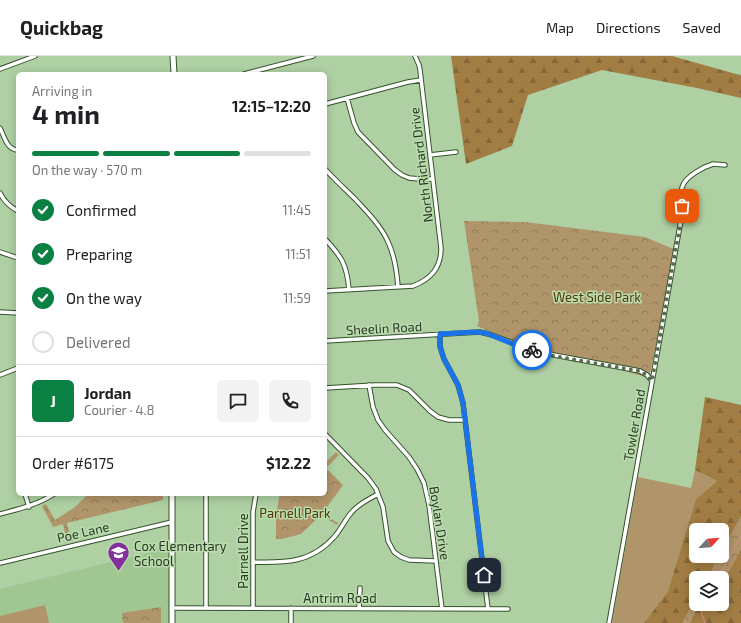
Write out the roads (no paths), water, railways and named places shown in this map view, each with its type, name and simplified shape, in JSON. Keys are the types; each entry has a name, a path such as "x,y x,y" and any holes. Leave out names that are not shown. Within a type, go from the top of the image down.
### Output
{"main road":[{"path":"173,56 174,72"},
{"path":"172,496 172,623"}],"street":[{"path":"0,69 35,56"},
{"path":"252,72 313,56"},
{"name":"North Richard Drive","path":"398,287 419,284 429,277 434,272 439,261 441,248 419,65 415,56"},
{"path":"327,103 408,82 421,80"},
{"path":"347,98 358,132 395,170 409,178 433,179"},
{"path":"0,128 10,147 16,150"},
{"path":"430,155 456,152"},
{"name":"Towler Road","path":"609,623 681,220 682,186 687,178 698,171 714,164 726,165"},
{"path":"327,171 372,217 382,230 394,258 398,287 327,291"},
{"path":"0,193 6,203 16,210"},
{"path":"327,241 335,249 343,261 347,273 349,290"},
{"path":"0,252 16,257"},
{"path":"0,312 16,313"},
{"name":"Sheelin Road","path":"327,341 475,332 486,333 554,356 640,371 652,381"},
{"path":"440,334 440,346 442,353 455,379 463,403 488,609"},
{"path":"0,375 16,369"},
{"path":"327,388 392,384 401,386 409,390 438,417 449,420 465,420"},
{"name":"Boylan Drive","path":"369,385 373,407 378,420 409,457 424,483 430,505 442,609"},
{"path":"327,436 368,478 378,494 383,507 388,541 394,552 409,560 436,561"},
{"path":"253,562 288,562 314,553 332,539 355,508 378,494"},
{"path":"26,496 29,507"},
{"path":"0,514 29,507 50,496"},
{"path":"206,496 206,608"},
{"name":"Parnell Drive","path":"253,608 253,512 256,496"},
{"name":"Poe Lane","path":"0,563 172,522"},
{"path":"359,608 360,588"},
{"name":"Antrim Road","path":"172,608 508,609"},
{"path":"290,623 291,608"}],"waterway":[{"path":"722,571 741,536"},
{"path":"701,611 705,623"}],"place":[{"name":"Cox Elementary School","path":"119,572"}],"park label":[{"name":"West Side Park","path":"597,297"},
{"name":"Parnell Park","path":"295,513"}]}
